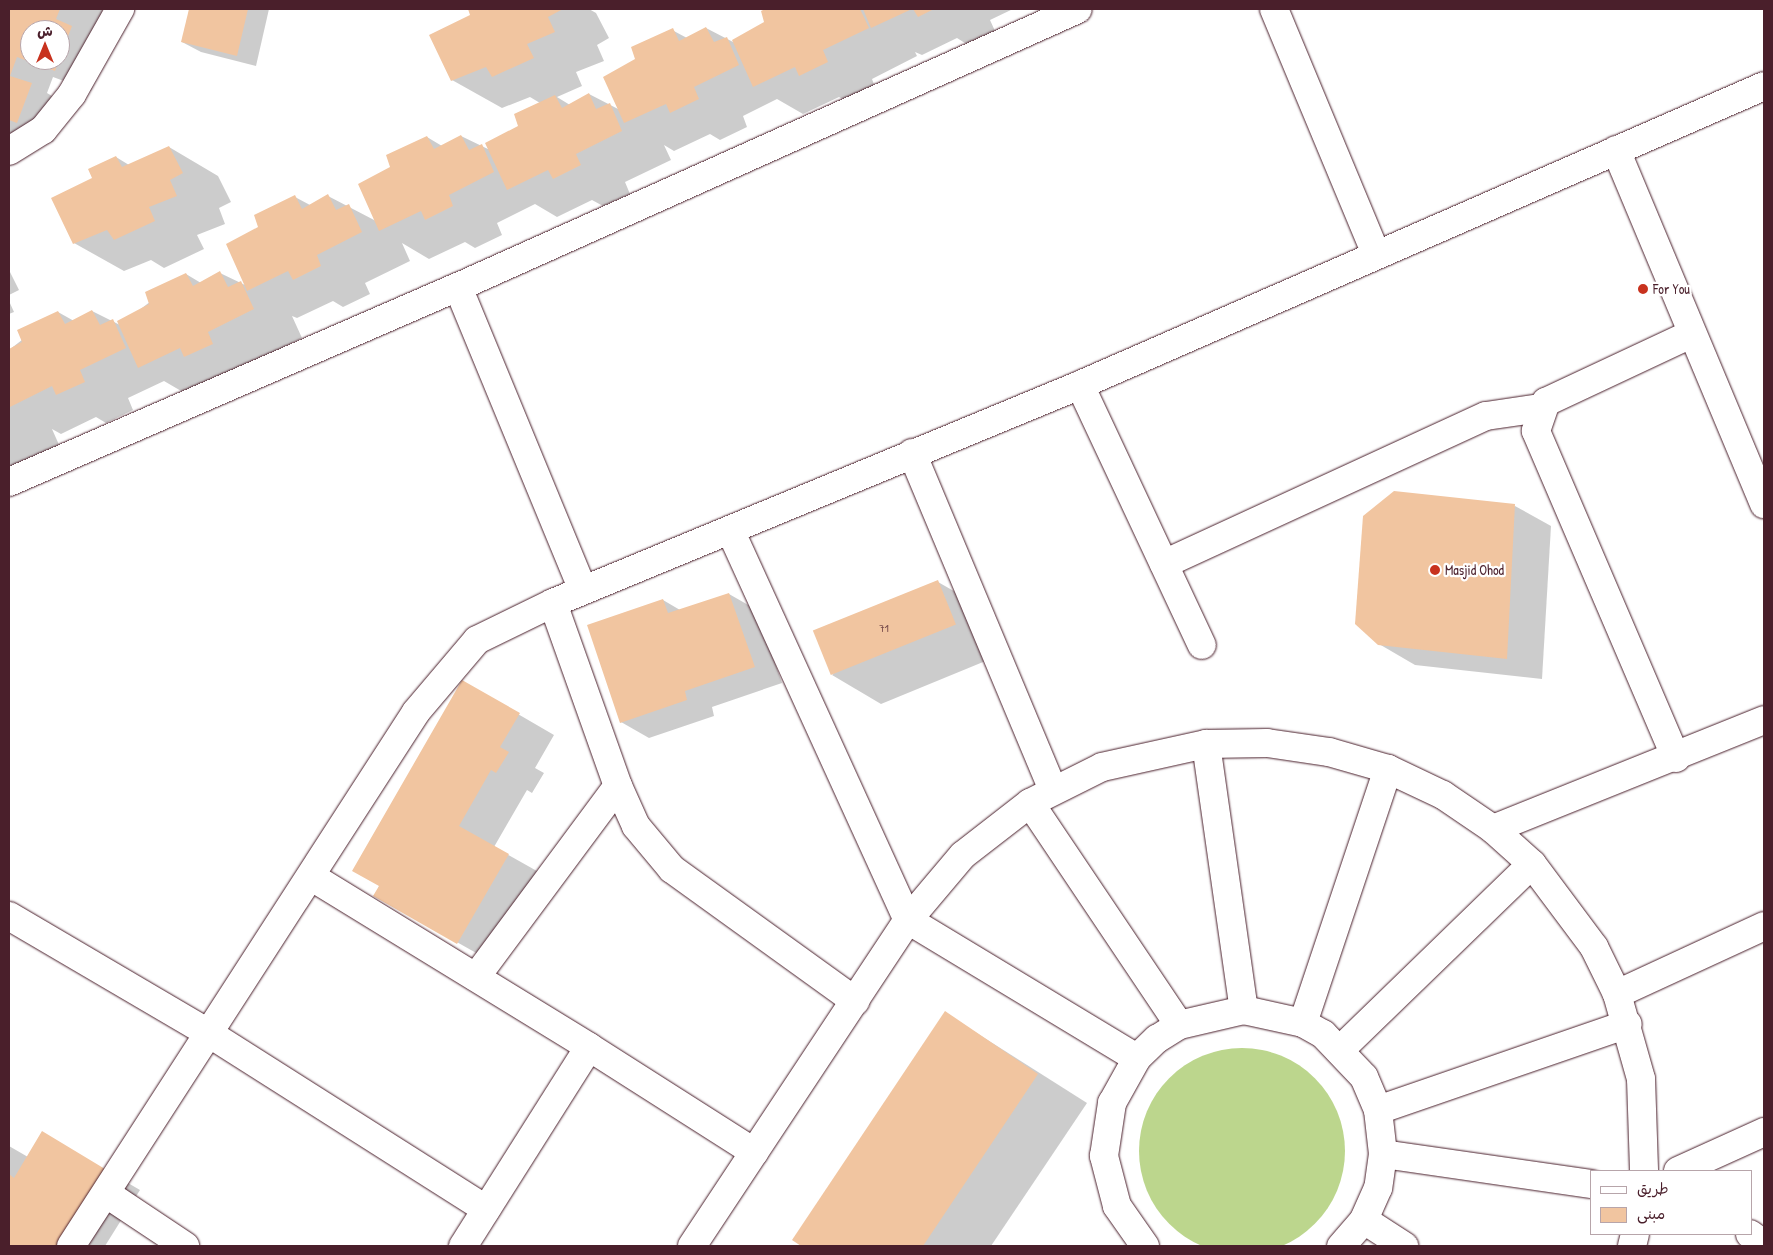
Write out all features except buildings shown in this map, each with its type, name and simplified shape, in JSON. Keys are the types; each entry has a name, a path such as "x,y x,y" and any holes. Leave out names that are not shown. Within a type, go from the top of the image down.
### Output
{"street":[{"path":"9,151 43,130 72,94 120,9"},
{"path":"9,482 458,287 1078,9"},
{"path":"1274,9 1376,254"},
{"path":"71,1246 312,878 416,712 450,668 477,640 583,590 731,532 912,453 1080,385 1764,86"},
{"path":"1616,150 1691,334 1764,504"},
{"path":"458,287 583,590"},
{"path":"1676,758 1538,442 1541,408 1546,402 1691,334"},
{"path":"1080,385 1202,645"},
{"path":"1164,564 1486,416 1541,408"},
{"path":"912,453 1053,790"},
{"path":"731,532 908,920 1137,1058"},
{"path":"553,603 618,786 636,826 672,869 854,1000"},
{"path":"1493,829 1676,758 1764,720"},
{"path":"1206,744 1244,1010"},
{"path":"692,1246 908,920 963,855 1030,803 1102,767 1206,744 1285,746 1329,752 1388,769 1443,795 1493,829 1532,864 1594,947 1617,994 1628,1024 1641,1079 1651,1167"},
{"path":"1303,1023 1388,769"},
{"path":"476,978 618,786"},
{"path":"1030,803 1179,1025"},
{"path":"1341,1049 1532,864"},
{"path":"312,878 589,1047 754,1152"},
{"path":"9,916 210,1034 486,1209"},
{"path":"1617,994 1764,926"},
{"path":"1145,1246 1117,1206 1104,1156 1112,1103 1137,1058 1179,1025 1244,1010 1303,1023 1341,1049 1364,1077 1378,1110 1383,1154 1378,1188 1364,1220 1341,1246"},
{"path":"1378,1110 1628,1024"},
{"path":"463,1246 589,1047"},
{"path":"1680,1170 1764,1132"},
{"path":"1383,1154 1590,1184"},
{"path":"106,1194 185,1246"},
{"path":"1364,1220 1404,1246"},
{"path":"1751,1235 1764,1244"}],"green space":[{"path":"1242,1048 1272,1052 1291,1060 1315,1078 1333,1102 1341,1121 1345,1151 1341,1181 1333,1200 1315,1224 1291,1242 1272,1250 1242,1254 1212,1250 1193,1242 1169,1224 1151,1200 1143,1181 1139,1151 1143,1121 1151,1102 1169,1078 1193,1060 1212,1052"}],"place":[{"name":"For You","path":"1643,289"},
{"name":"Masjid Ohod","path":"1435,570"}]}
